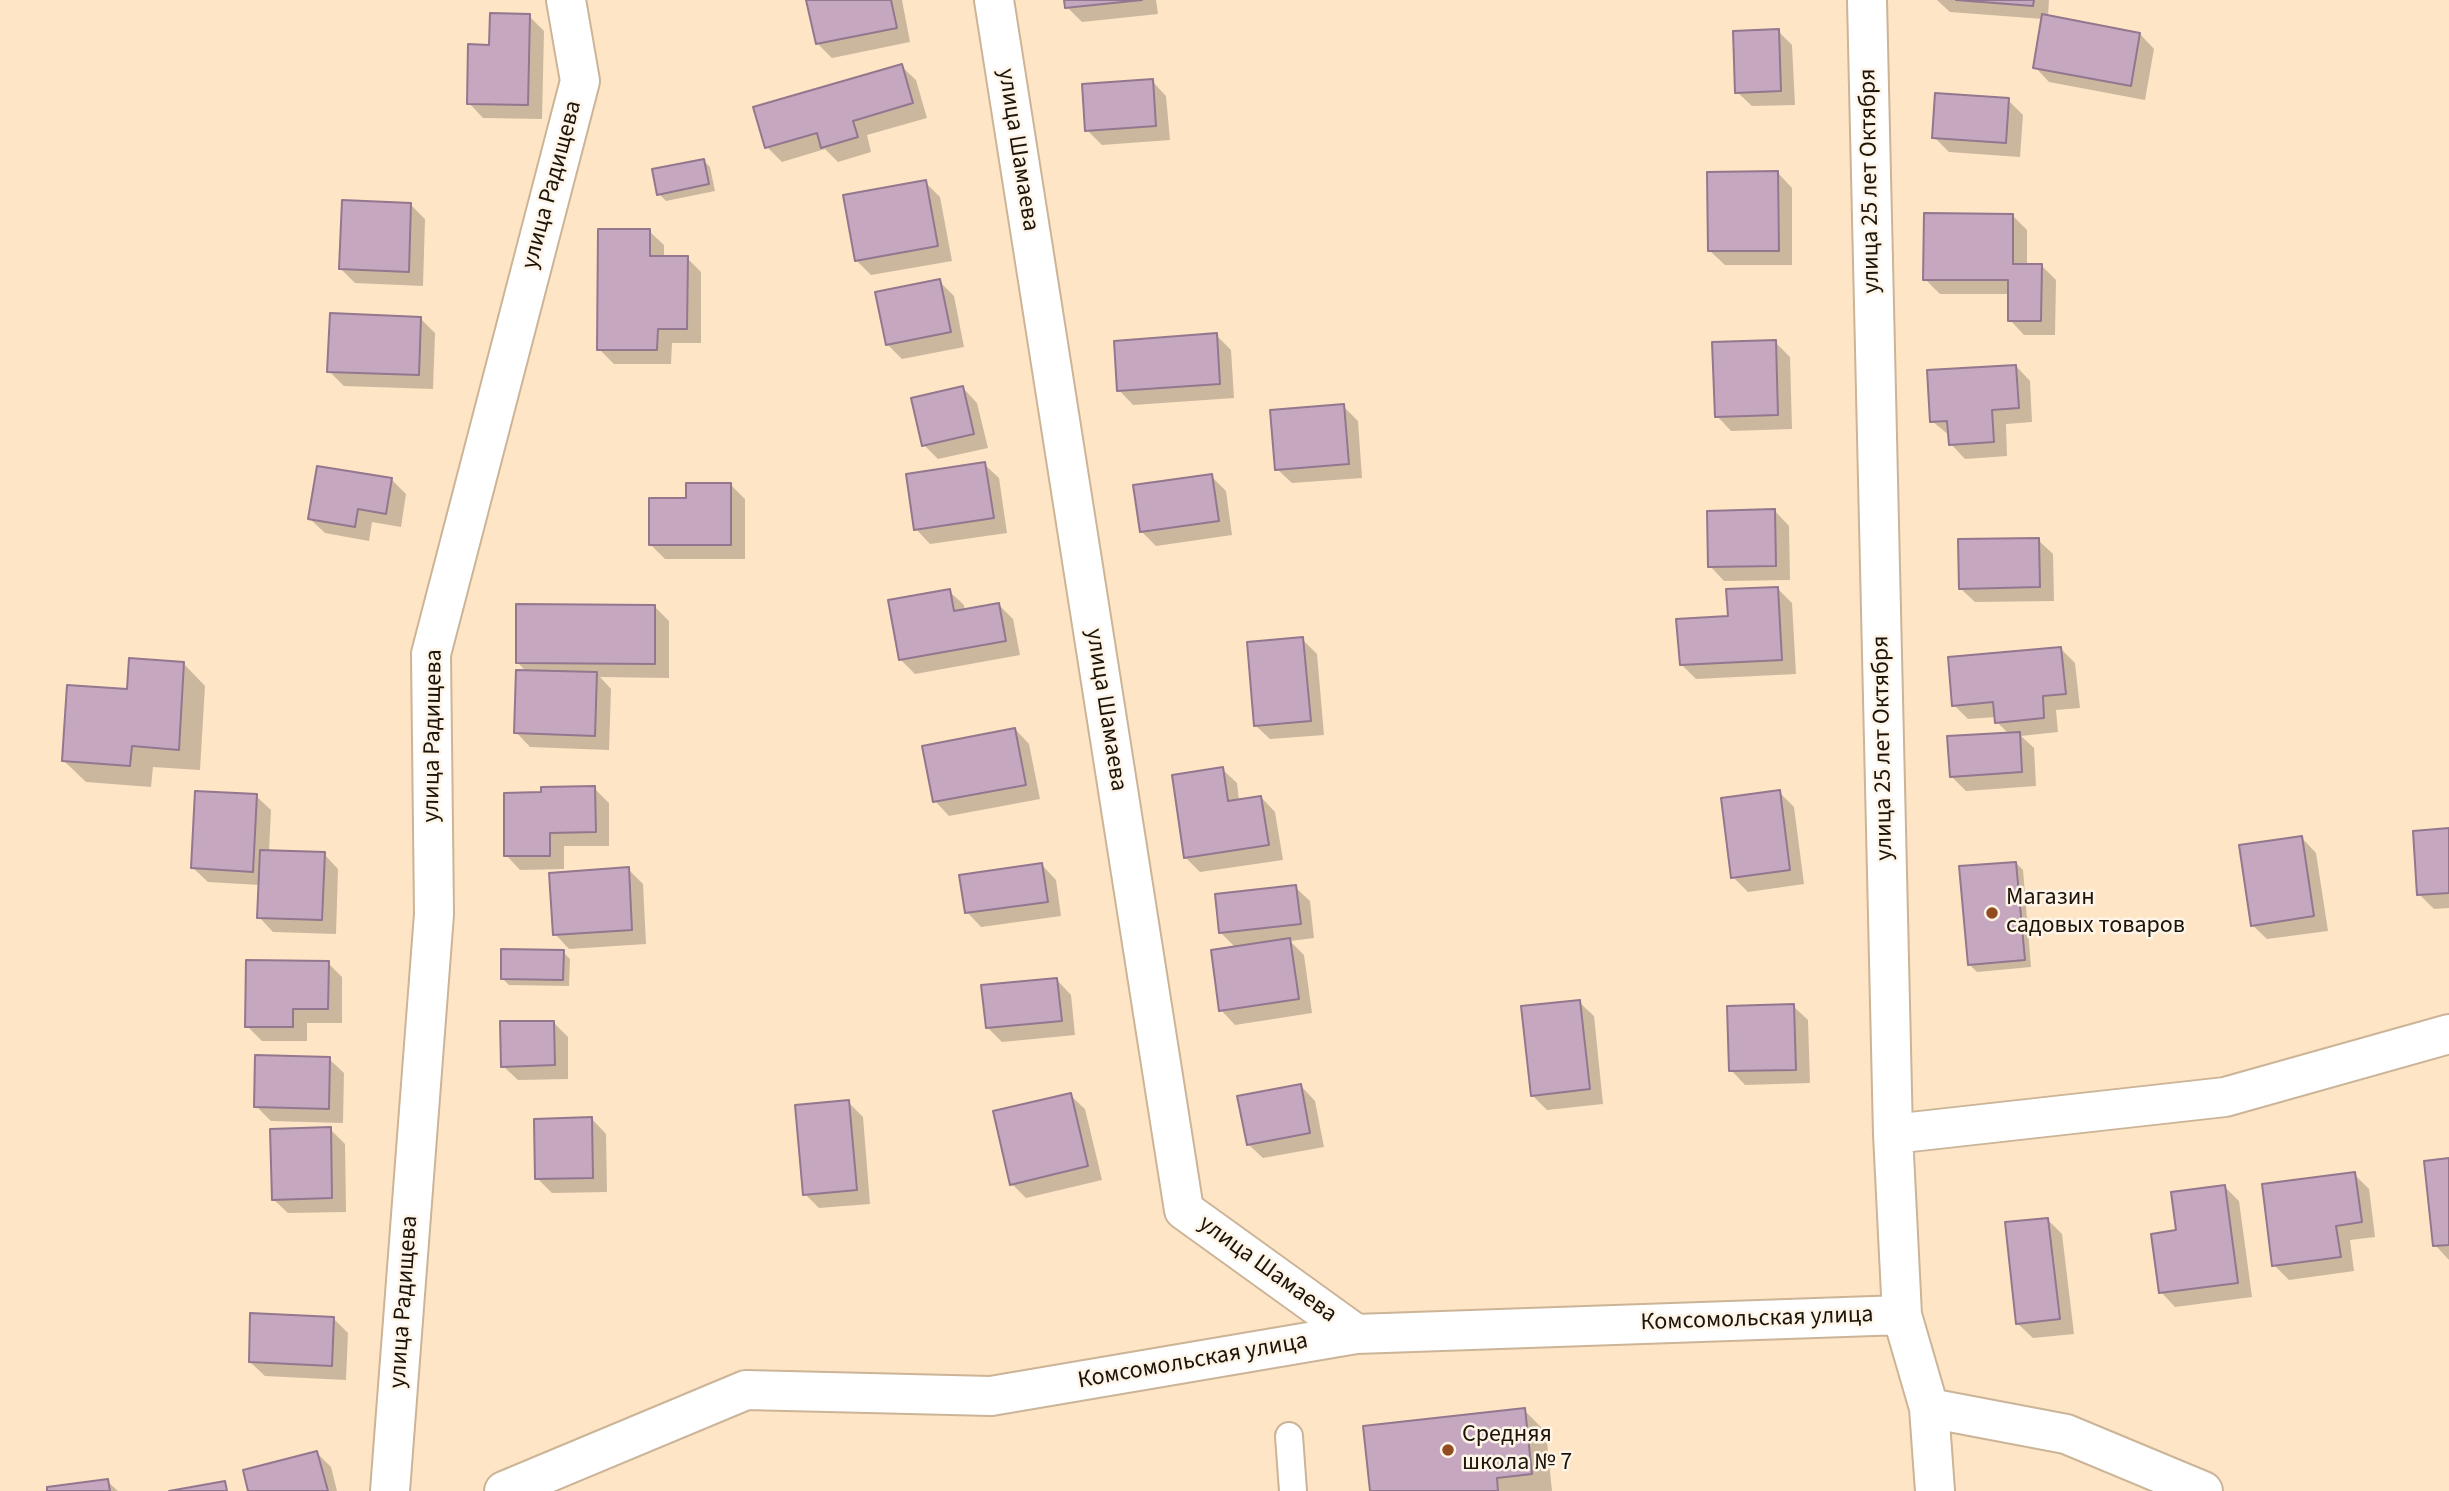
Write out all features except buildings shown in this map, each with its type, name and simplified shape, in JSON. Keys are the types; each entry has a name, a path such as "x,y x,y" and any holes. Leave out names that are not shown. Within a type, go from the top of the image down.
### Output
{"street":[{"name":"улица Радищева","path":"390,1491 434,914 431,654 580,81 566,0"},
{"name":"улица Шамаева","path":"994,0 1184,1210 1356,1334"},
{"name":"улица 25 лет Октября","path":"1867,0 1893,1134 1902,1315 1929,1408 1935,1491"},
{"path":"1893,1134 2225,1097 2449,1034"},
{"name":"Комсомольская улица","path":"504,1491 746,1390 991,1396 1356,1334 1902,1315"},
{"path":"1929,1408 2066,1434 2203,1491"}],"lane":[{"path":"1289,1436 1293,1491"}],"place":[{"name":"Магазин садовых товаров","path":"1992,913"},
{"name":"Средняя школа № 7","path":"1448,1450"}]}
